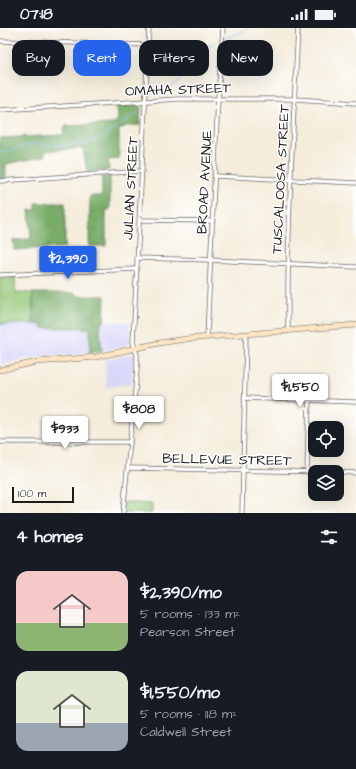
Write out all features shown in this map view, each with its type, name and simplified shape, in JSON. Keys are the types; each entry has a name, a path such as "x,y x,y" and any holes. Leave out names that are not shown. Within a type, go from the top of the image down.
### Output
{"main road":[{"path":"0,370 37,362 96,357 172,341 356,325"}],"street":[{"name":"JULIAN STREET","path":"148,40 149,28"},
{"name":"BROAD AVENUE","path":"207,337 218,98 223,28"},
{"name":"TUSCALOOSA STREET","path":"288,331 287,264 298,28"},
{"path":"0,41 139,45"},
{"name":"JULIAN STREET","path":"123,513 137,370 137,355 133,342 147,76"},
{"name":"OMAHA STREET","path":"0,110 146,100 218,98 295,99 356,103"},
{"path":"0,181 142,171"},
{"path":"215,176 356,183"},
{"path":"139,220 213,221"},
{"path":"137,258 356,267"},
{"path":"0,275 136,269"},
{"path":"242,513 246,334"},
{"path":"244,398 356,402"},
{"path":"307,472 309,400"},
{"path":"0,442 130,442"},
{"name":"BELLEVUE STREET","path":"128,468 307,472"},
{"path":"344,472 356,473"}],"shaded area":[{"path":"101,322 130,322 129,345 102,351 100,333"},
{"path":"0,324 40,324 43,328 90,328 90,353 31,358 0,365"},
{"path":"132,354 134,355 132,383 106,388 105,360"}],"green space":[{"path":"117,106 141,106 140,125 126,126 119,130 119,159 108,160 109,170 87,172 83,148 45,151 45,156 6,164 6,178 0,179 0,138 63,135 65,126 113,124 118,119"},
{"path":"110,176 110,209 106,211 106,246 89,246 90,196 102,196 102,177"},
{"path":"36,203 65,203 65,247 14,250 13,240 31,239 29,210 36,210"},
{"path":"15,277 16,293 33,293 33,324 0,324 0,278"},
{"path":"33,293 74,293 78,296 105,296 104,322 101,322 100,333 102,351 90,353 90,328 43,328 40,324 33,324"},
{"path":"124,502 152,504 152,513 124,513"}],"waterway":[{"path":"226,38 240,33 247,28"},
{"path":"161,94 179,82 203,51 215,42"},
{"path":"0,153 36,143 52,146 89,143 115,129 140,111"}]}
